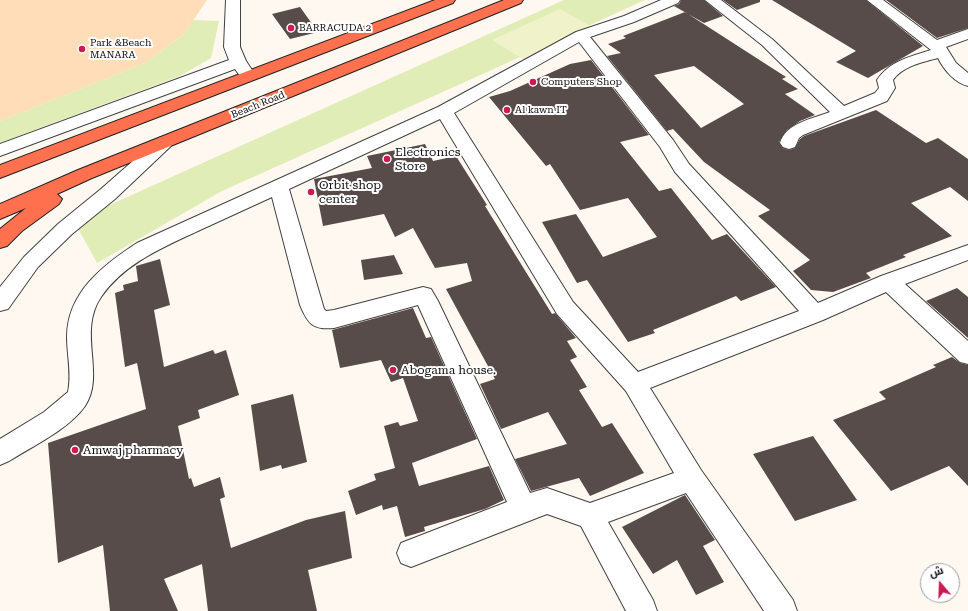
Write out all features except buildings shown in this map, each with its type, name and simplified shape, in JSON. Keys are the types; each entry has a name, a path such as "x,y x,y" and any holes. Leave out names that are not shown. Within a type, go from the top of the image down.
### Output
{"highway":[{"path":"0,172 448,0"},
{"name":"Beach Road","path":"0,212 86,174 516,0"},
{"path":"0,241 15,226 86,174"}],"street":[{"path":"233,0 232,47 238,62 249,77"},
{"path":"0,453 68,408 78,396 81,379 79,327 84,305 100,282 119,264 144,248 279,188 444,111 581,35 629,19 674,0"},
{"path":"712,0 767,42 841,113"},
{"path":"874,0 913,28 938,49 950,66 968,81"},
{"path":"789,143 791,136 797,131 881,96 887,88 885,80 888,74 904,64 968,34"},
{"path":"581,35 667,144 682,168 815,314"},
{"path":"0,150 238,62"},
{"path":"444,111 565,308 634,384 692,479 782,611"},
{"path":"0,303 31,262 65,229 108,194 165,142"},
{"path":"279,188 311,305 315,314 322,320 334,319 423,295 524,509"},
{"path":"634,384 815,314 889,282 968,252"},
{"path":"889,282 968,355"},
{"path":"411,553 547,501 590,516 692,479"},
{"path":"590,516 642,611"}],"green space":[{"path":"564,0 645,0 222,191 97,263 74,221"},
{"path":"560,9 592,27 524,60 492,40"},
{"path":"193,20 219,21 211,58 180,76 0,143 0,121 145,63 184,34"}],"sand":[{"name":"Park &Beach MANARA","path":"0,0 207,0 184,34 145,63 0,121"}],"place":[{"name":"BARRACUDA 2","path":"291,28"},
{"name":"Park &Beach MANARA","path":"82,49"},
{"name":"Computers Shop","path":"533,82"},
{"name":"Al kawn IT","path":"507,110"},
{"name":"Electronics Store","path":"387,159"},
{"name":"Orbit shop center","path":"311,192"},
{"name":"Abogama house.","path":"393,370"},
{"name":"Amwaj pharmacy","path":"75,450"}]}
